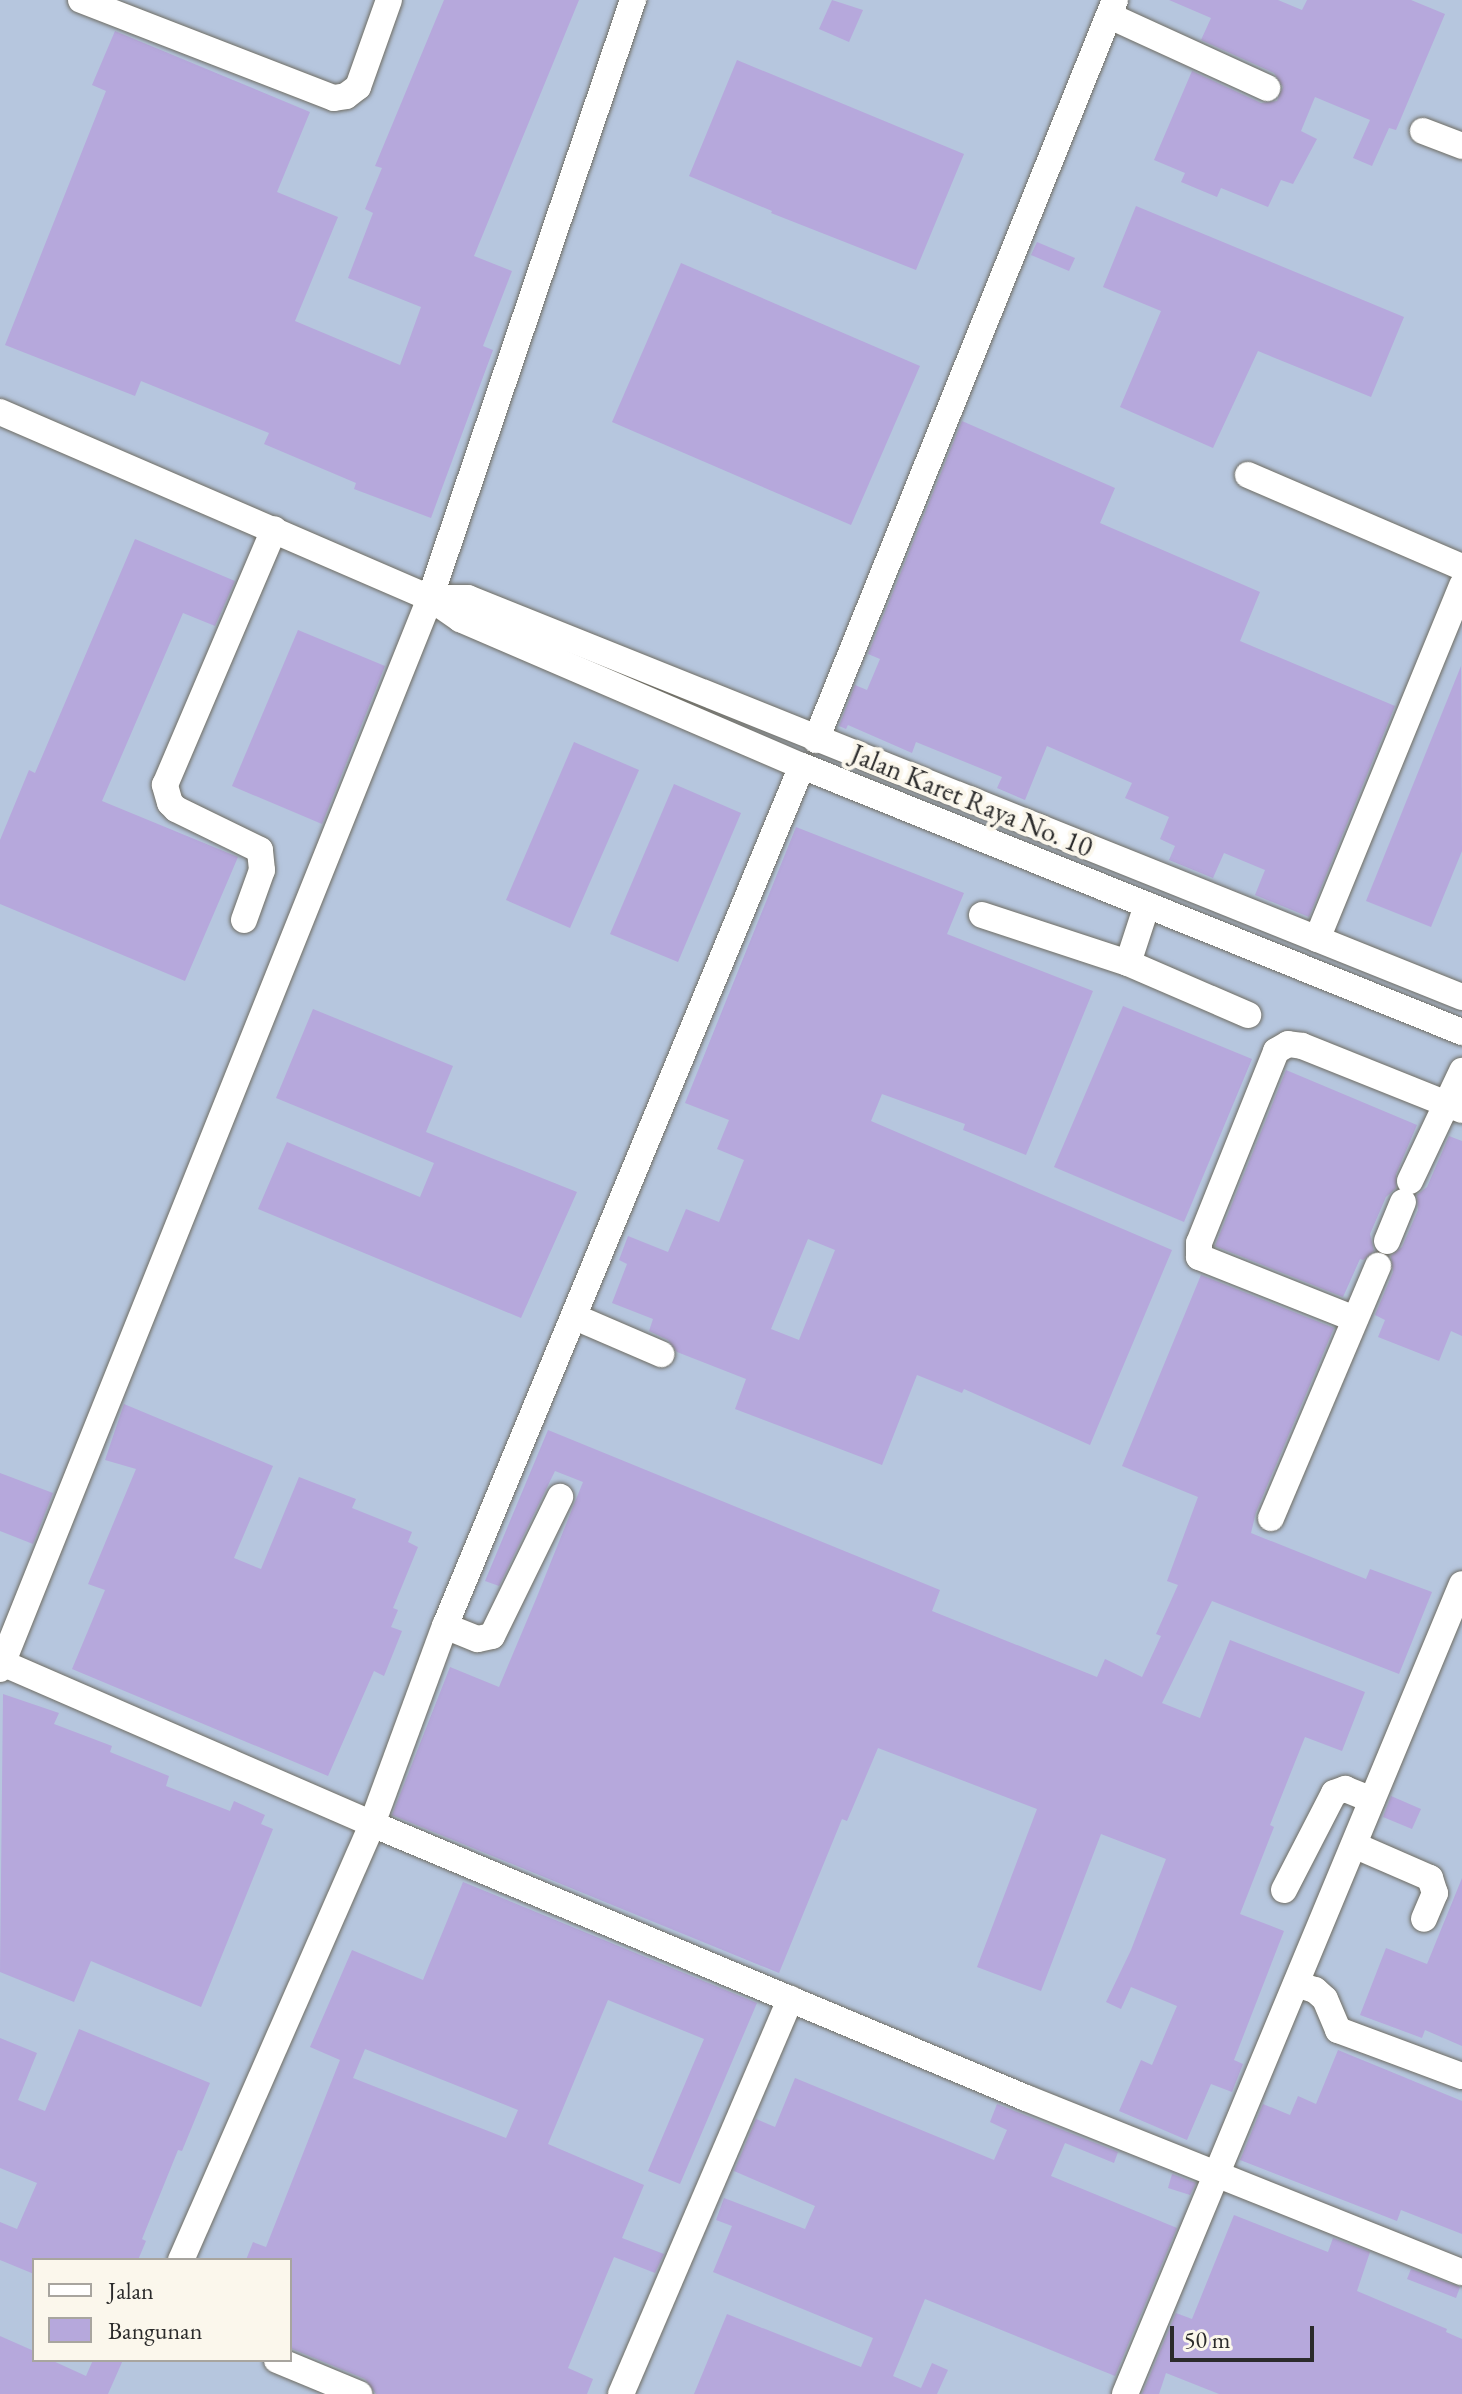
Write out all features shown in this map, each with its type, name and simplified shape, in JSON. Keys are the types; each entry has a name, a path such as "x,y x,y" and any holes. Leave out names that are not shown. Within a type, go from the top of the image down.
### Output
{"street":[{"path":"81,0 334,98 346,96 358,87 389,0"},
{"path":"633,0 430,598 1,1664 790,1999 1216,2175 1462,2272"},
{"path":"816,740 1113,8 1267,88"},
{"path":"1423,131 1462,146"},
{"path":"0,412 430,598 464,608"},
{"path":"1248,475 1462,567"},
{"path":"244,920 262,870 260,850 176,809 170,803 165,785 274,529"},
{"path":"1317,939 1462,586"},
{"name":"Jalan Karet Raya No. 10","path":"464,608 816,740 1462,997"},
{"name":"Jalan Karet Raya No. 10","path":"464,608 802,766 1462,1032"},
{"path":"182,2258 372,1824 445,1626 802,766"},
{"path":"1128,963 1147,905"},
{"path":"982,915 1128,963 1248,1015"},
{"path":"1355,1319 1199,1257 1199,1243 1276,1051 1288,1044 1302,1046 1455,1108"},
{"path":"1387,1241 1406,1192 1455,1108 1462,1071"},
{"path":"1271,1518 1378,1266"},
{"path":"575,1317 661,1354"},
{"path":"445,1626 478,1639 492,1636 560,1497"},
{"path":"1125,2394 1462,1584"},
{"path":"1284,1890 1334,1793 1345,1789 1372,1800"},
{"path":"1354,1845 1430,1878 1435,1893 1424,1919"},
{"path":"1296,1984 1315,1990 1325,1999 1338,2030 1462,2076"},
{"path":"621,2394 790,1999"},
{"path":"282,2362 359,2394"}],"shaded area":[{"path":"0,0 1462,0 1462,2394 0,2394"}],"building":[{"path":"444,0 579,0 474,256 512,271 483,346 493,350 431,518 354,489 356,483 264,444 269,433 141,381 135,396 5,345 106,91 92,85 115,31 310,112 277,192 338,217 295,321 400,365 421,307 348,278 373,213 365,209 382,168 375,166"},
{"path":"832,0 863,10 849,42 819,29"},
{"path":"1169,0 1278,0 1302,10 1307,0 1411,0 1445,14 1396,130 1389,128 1372,166 1353,158 1370,120 1315,97 1301,131 1317,139 1293,184 1281,180 1268,207 1221,188 1217,197 1181,182 1185,173 1154,160 1192,71 1261,103 1277,101 1283,87 1274,73 1201,40 1211,18"},
{"path":"737,60 964,154 916,270 771,213 689,176"},
{"path":"1136,206 1404,317 1371,397 1258,351 1213,448 1120,407 1161,311 1103,287"},
{"path":"1037,242 1075,258 1069,271 1031,255"},
{"path":"681,263 920,366 851,525 612,422"},
{"path":"962,421 1115,488 1100,523 1260,592 1240,641 1395,706 1309,917 1255,895 1265,870 1224,853 1213,878 1169,860 1175,846 1160,839 1169,817 1125,798 1132,783 1047,746 1025,800 997,788 1002,777 916,742 912,753 848,725 846,729 839,726 855,685 867,690 880,659 868,654"},
{"path":"135,539 235,581 215,626 183,613 102,801 238,857 185,981 0,904 0,840 29,770 35,773"},
{"path":"298,630 385,666 322,824 232,786"},
{"path":"1461,666 1462,851 1431,927 1366,901"},
{"path":"574,742 639,770 570,928 506,900"},
{"path":"674,784 741,813 678,962 610,934"},
{"path":"796,827 964,893 947,934 1093,991 1026,1155 963,1130 965,1124 882,1094 871,1121 1172,1250 1090,1445 964,1389 962,1393 917,1375 882,1465 735,1409 746,1379 677,1352 668,1340 649,1331 653,1319 612,1303 627,1264 619,1260 628,1236 668,1252 686,1209 719,1222 744,1160 717,1149 729,1120 685,1103","holes":["808,1239 835,1250 799,1340 771,1329"]},
{"path":"1123,1006 1252,1059 1184,1222 1054,1167"},
{"path":"313,1009 453,1066 426,1132 577,1192 521,1318 258,1209 287,1142 420,1197 434,1163 276,1098"},
{"path":"1286,1070 1417,1125 1396,1174 1396,1188 1386,1197 1370,1234 1374,1251 1360,1259 1343,1297 1215,1246"},
{"path":"1449,1136 1462,1141 1462,1336 1451,1331 1439,1361 1378,1337 1385,1320 1375,1315 1393,1272 1391,1256 1402,1247 1418,1210 1417,1195 1427,1187"},
{"path":"1201,1275 1334,1328 1256,1512 1251,1533 1366,1579 1370,1569 1432,1592 1399,1674 1212,1601 1162,1703 1200,1718 1230,1640 1365,1692 1342,1751 1305,1737 1270,1825 1274,1827 1240,1914 1284,1931 1234,2060 1243,2064 1232,2092 1211,2084 1187,2140 1119,2111 1141,2060 1152,2065 1177,2006 1131,1987 1121,2009 1106,2002 1131,1950 1166,1859 1101,1834 1041,1991 977,1967 1037,1809 878,1748 847,1821 842,1819 779,1973 392,1815 450,1667 499,1687 536,1599 583,1482 555,1471 499,1586 485,1581 548,1430 940,1590 932,1611 1097,1677 1105,1659 1142,1677 1161,1636 1156,1634 1178,1585 1167,1581 1198,1497 1122,1466"},
{"path":"124,1404 273,1466 234,1558 261,1569 299,1477 356,1499 352,1508 412,1532 408,1542 418,1547 393,1608 398,1610 391,1627 402,1631 384,1676 374,1671 328,1776 72,1669 105,1590 88,1584 136,1469 105,1460"},
{"path":"0,1473 53,1493 33,1544 0,1531"},
{"path":"3,1694 59,1713 54,1724 112,1746 110,1752 169,1776 166,1786 230,1811 234,1801 265,1815 261,1824 273,1829 201,2007 91,1961 74,2002 0,1972"},
{"path":"1391,1796 1421,1809 1412,1829 1383,1817"},
{"path":"1462,1878 1462,2046 1425,2030 1422,2038 1360,2015 1386,1948 1427,1964"},
{"path":"463,1882 757,2003 680,2184 648,2171 704,2039 608,2000 548,2144 644,2185 622,2238 664,2254 655,2273 614,2257 568,2368 593,2379 587,2394 376,2394 365,2379 292,2349 292,2258 247,2258 253,2242 266,2247 340,2060 310,2047 352,1950 423,1980","holes":["365,2049 518,2110 506,2138 353,2078"]},
{"path":"79,2029 210,2083 182,2151 178,2150 142,2239 146,2241 139,2258 32,2258 32,2273 0,2260 0,2222 17,2229 37,2183 0,2168 0,2038 37,2053 18,2100 45,2111"},
{"path":"1338,2050 1462,2101 1462,2234 1401,2210 1397,2221 1240,2160 1263,2104 1290,2115 1298,2096 1316,2104"},
{"path":"795,2078 994,2160 1007,2130 990,2122 997,2104 1118,2152 1114,2163 1065,2143 1051,2176 1177,2228 1115,2376 925,2299 893,2376 921,2388 932,2363 948,2370 937,2394 694,2394 727,2314 861,2367 873,2338 713,2272 732,2226 716,2220 724,2198 805,2229 815,2206 734,2171 756,2119 775,2127"},
{"path":"1172,2174 1196,2183 1190,2195 1168,2188"},
{"path":"1234,2215 1328,2252 1333,2238 1370,2252 1357,2291 1447,2329 1446,2332 1462,2339 1462,2394 1219,2394 1166,2373 1159,2394 1142,2394 1176,2313 1192,2319"},
{"path":"1411,2269 1460,2287 1456,2298 1407,2279"},
{"path":"0,2336 32,2350 32,2362 55,2362 86,2376 92,2362 122,2362 108,2394 0,2394"}]}
